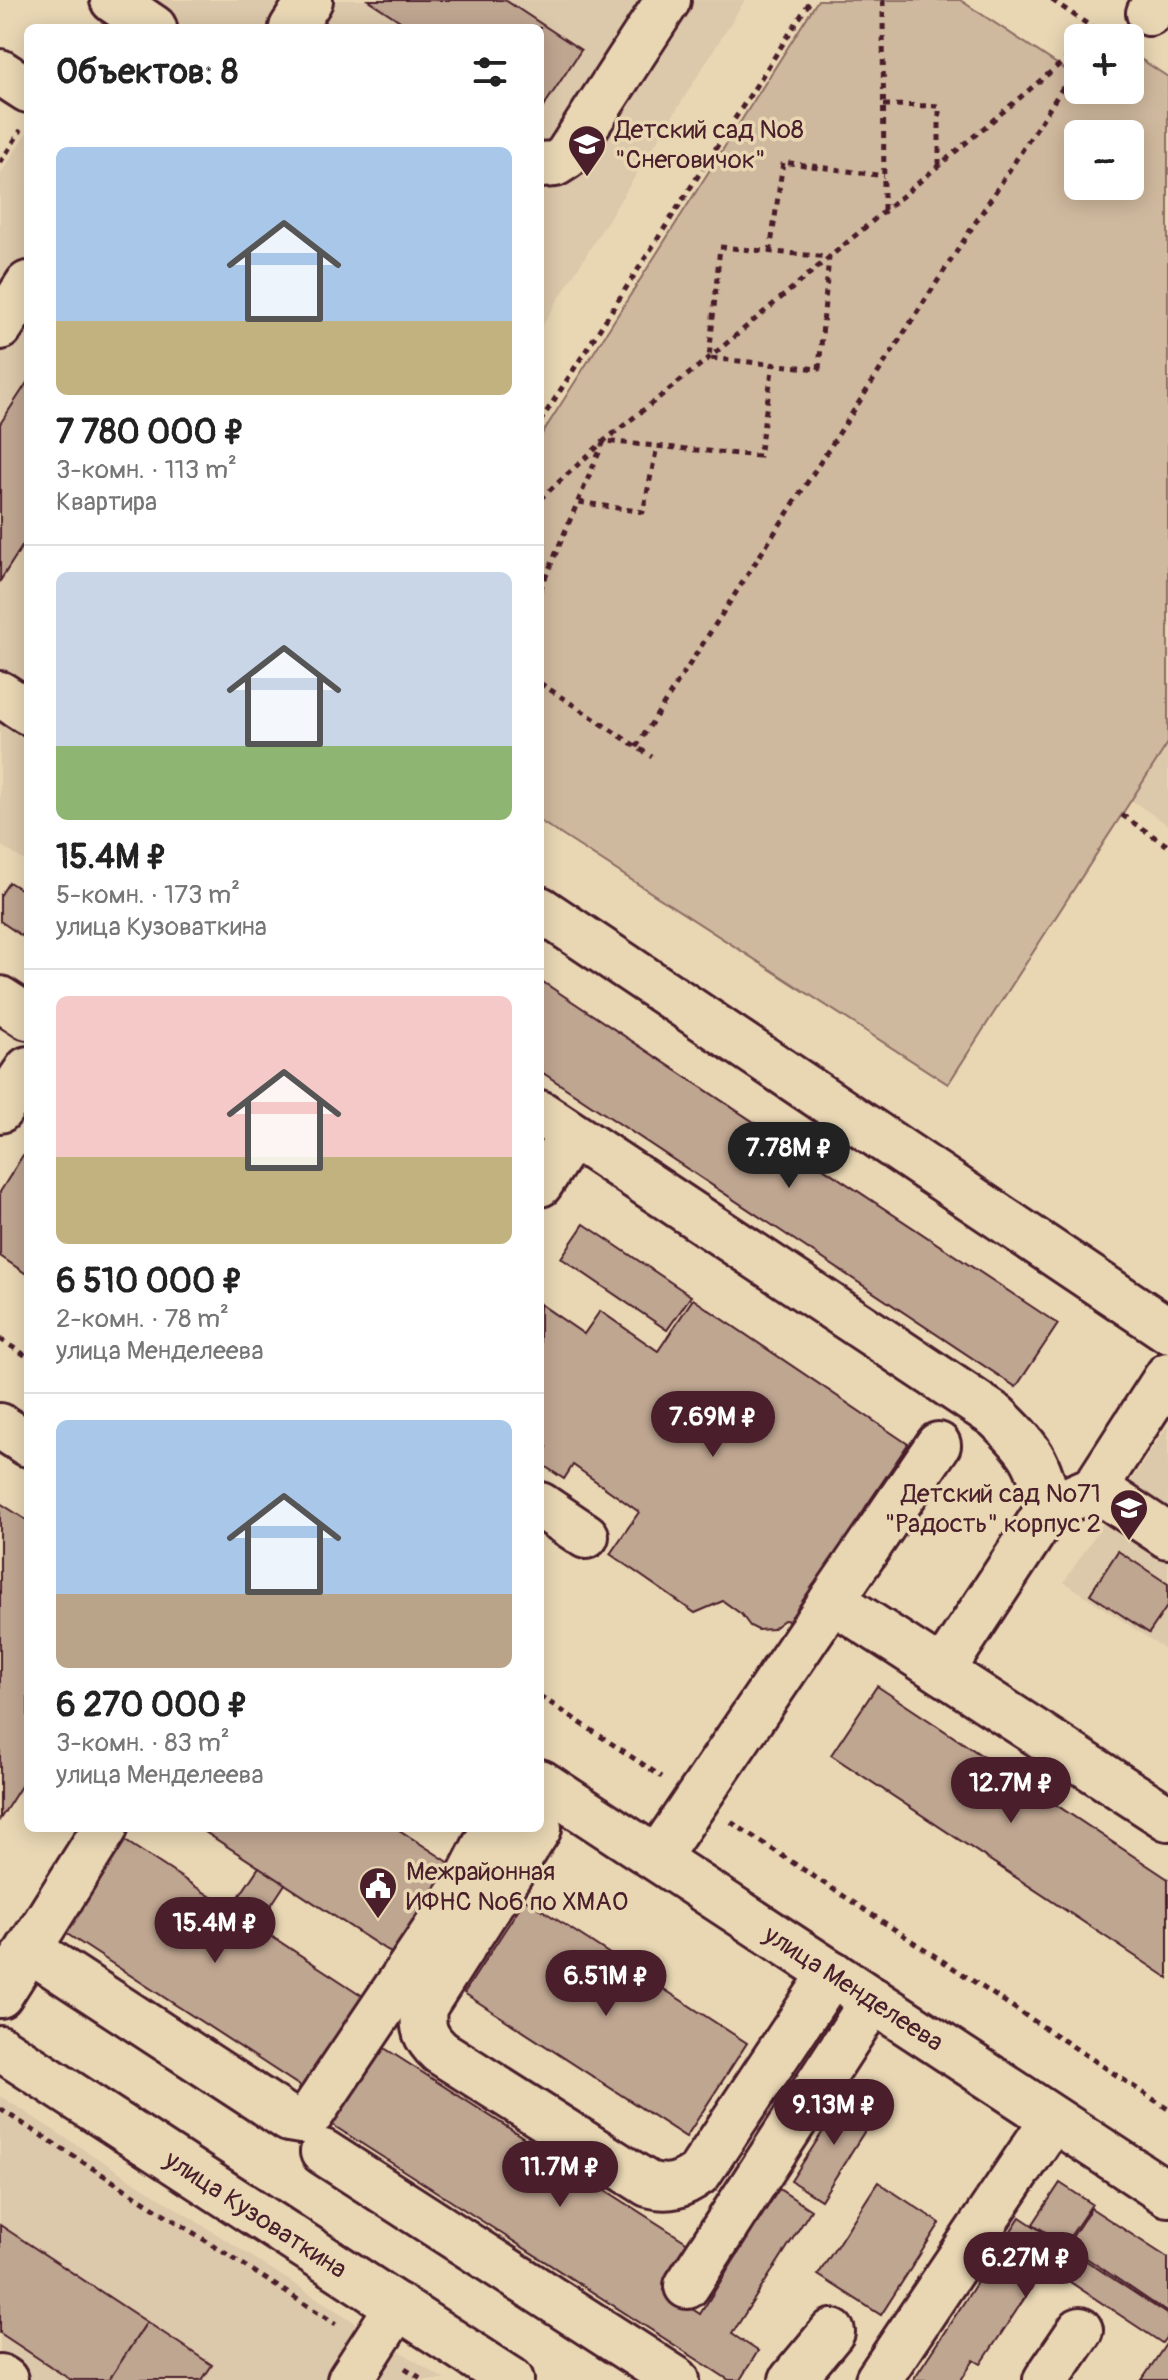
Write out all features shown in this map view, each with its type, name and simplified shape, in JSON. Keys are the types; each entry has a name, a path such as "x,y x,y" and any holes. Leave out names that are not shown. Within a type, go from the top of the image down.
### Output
{"street":[{"path":"113,0 148,24"},
{"path":"544,165 555,164 566,157 668,0"},
{"path":"0,72 24,87"},
{"path":"0,327 24,290"},
{"path":"0,694 24,709"},
{"path":"544,912 1168,1330"},
{"path":"0,999 24,1014"},
{"path":"0,1110 24,1075"},
{"path":"544,1169 556,1124 996,1416 1027,1446 1042,1474 1049,1508"},
{"path":"942,1671 1049,1508 1095,1488 1168,1375"},
{"path":"0,1426 24,1441"},
{"path":"657,1858 938,1445"},
{"path":"1095,1488 1168,1536"},
{"path":"544,1508 586,1536"},
{"path":"832,1600 1168,1818"},
{"name":"улица Менделеева","path":"545,1808 657,1858 1168,2194"},
{"path":"0,1995 15,1946 70,1832"},
{"path":"15,1946 102,1832"},
{"path":"15,1946 289,2119 301,2121 312,2113 462,1890 492,1832"},
{"path":"530,1832 424,2007 422,2026 427,2040 440,2052 648,2184 665,2189 683,2185 699,2173 832,1973"},
{"path":"687,2286 873,2000"},
{"name":"улица Кузоваткина","path":"0,2048 511,2380"},
{"path":"878,2380 1053,2119"},
{"path":"323,2152 677,2380"},
{"path":"361,2363 398,2306"},
{"path":"1046,2380 1080,2330"},
{"path":"792,2380 832,2332"}],"path":[{"path":"544,416 811,0"},
{"path":"883,0 884,211"},
{"path":"1052,0 1087,24"},
{"path":"544,495 604,441 709,358 1064,61"},
{"path":"636,747 1064,86"},
{"path":"884,105 939,106 939,167"},
{"path":"0,163 24,125"},
{"path":"770,252 783,162 884,176"},
{"path":"709,358 720,247 829,257"},
{"path":"709,358 819,369 829,257"},
{"path":"604,441 759,456 773,364"},
{"path":"544,581 604,441"},
{"path":"579,502 643,512 657,447"},
{"path":"544,686 652,757"},
{"path":"1122,815 1168,846"},
{"path":"0,1339 24,1354"},
{"path":"544,1699 1168,2109"},
{"path":"0,2109 361,2363 424,2380"}],"shaded area":[{"name":"Детский сад №8 \"Снеговичок\"","path":"159,0 745,0 544,323 544,24 144,24"},
{"path":"818,0 960,0 1064,69 1064,104 1144,104 1144,61 1168,77 1168,743 948,1084 544,824 544,431"},
{"path":"24,137 24,860 0,845 0,175"},
{"path":"1168,743 1168,825 1131,800"},
{"name":"Детский сад №71 \"Радость\" корпус 2","path":"1168,1425 1168,1651 1064,1582"},
{"path":"0,2096 445,2380 0,2380"}],"building":[{"path":"368,0 505,0 541,24 405,24"},
{"path":"544,26 581,50 544,106"},
{"path":"24,387 24,543 0,581 0,424"},
{"path":"9,882 24,891 24,937 0,921 0,896"},
{"path":"544,983 1058,1324 1016,1387 544,1074"},
{"path":"24,1156 24,1272 0,1256 0,1192"},
{"path":"584,1224 691,1296 667,1330 561,1258"},
{"path":"693,1299 908,1444 865,1508 874,1513 800,1622 784,1620 772,1629 758,1630 723,1601 695,1613 610,1554 639,1512 573,1465 564,1479 544,1466 547,1447 544,1445 544,1307 584,1334 600,1311 658,1351"},
{"path":"0,1503 24,1518 24,1781 0,1819"},
{"path":"1118,1551 1168,1584 1168,1605 1149,1633 1090,1594"},
{"path":"877,1686 1168,1879 1168,1978 831,1755"},
{"name":"Межрайонная ИФНС №6 по ХМАО","path":"205,1832 402,1832 453,1865 394,1955"},
{"path":"124,1840 366,1998 306,2090 64,1932"},
{"path":"259,1867 285,1884 257,1927 230,1910"},
{"path":"525,1899 747,2043 686,2137 464,1993"},
{"path":"378,2044 691,2245 663,2290 700,2314 779,2189 811,2210 732,2334 758,2351 740,2380 729,2380 328,2122"},
{"path":"847,2094 876,2113 821,2200 791,2181"},
{"path":"878,2182 940,2223 881,2315 818,2275"},
{"path":"1060,2183 1092,2204 1065,2244 1033,2224"},
{"path":"1091,2208 1168,2258 1168,2313 1067,2245"},
{"path":"1020,2217 1168,2315 1168,2335 1162,2343 1046,2266 981,2364 974,2360 961,2380 913,2380"},
{"path":"0,2225 147,2322 109,2380 71,2380 0,2333"},
{"path":"147,2322 212,2365 202,2380 109,2380"},
{"path":"1168,2341 1168,2380 1142,2380"}],"place":[{"name":"Детский сад №8 \"Снеговичок\"","path":"587,178"},
{"name":"Детский сад №71 \"Радость\" корпус 2","path":"1129,1542"},
{"name":"Межрайонная ИФНС №6 по ХМАО","path":"378,1920"}]}
